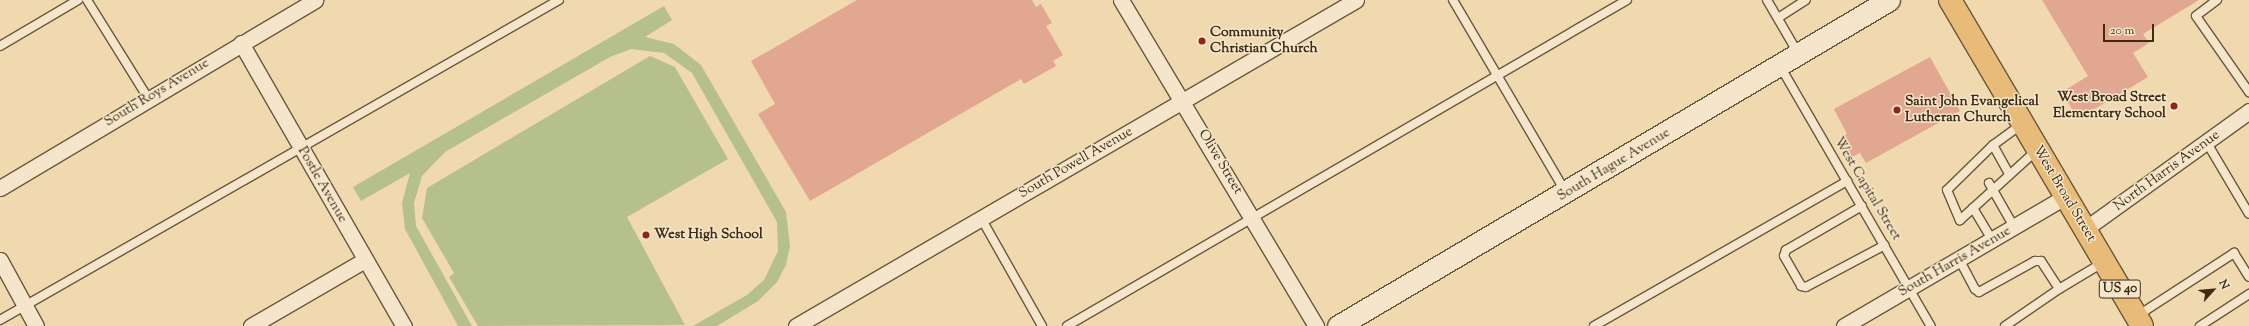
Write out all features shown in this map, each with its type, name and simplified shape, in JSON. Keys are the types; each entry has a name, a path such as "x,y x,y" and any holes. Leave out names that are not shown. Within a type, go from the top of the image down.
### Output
{"main road":[{"name":"South Hague Avenue","path":"1338,326 1567,193 1889,0"},
{"name":"West Broad Street","path":"1950,0 2139,321"}],"street":[{"name":"South Roys Avenue","path":"0,188 314,0"},
{"name":"Olive Street","path":"1121,0 1316,326"},
{"name":"South Powell Avenue","path":"796,326 1356,0"},
{"name":"Postle Avenue","path":"241,44 404,326"},
{"name":"North Harris Avenue","path":"2085,229 2249,112"},
{"name":"South Harris Avenue","path":"1844,326 2066,197"},
{"path":"0,260 36,326"},
{"path":"251,326 365,260"}],"lane":[{"path":"0,46 78,0"},
{"path":"87,0 148,98"},
{"path":"0,320 559,0"},
{"path":"1453,0 1567,193"},
{"path":"1067,326 1627,0"},
{"path":"1767,0 1799,54"},
{"path":"1778,18 1806,0"},
{"path":"2217,0 2196,16 2249,92"},
{"name":"West Capital Street","path":"1780,66 1910,287 1931,326"},
{"path":"2022,124 1993,145 1964,177 1947,190 1960,220 1991,186 2009,174 2038,150"},
{"path":"2207,143 2249,214"},
{"path":"1993,145 2009,174"},
{"path":"1594,326 1847,181"},
{"path":"1991,186 2014,228"},
{"path":"1975,203 1992,240"},
{"path":"1862,206 1786,250 1784,256 1801,286 1806,287 1885,245"},
{"path":"980,218 1042,326"},
{"path":"2139,321 2234,253 2249,277"},
{"path":"1959,259 1975,289 1980,292 2035,261 2041,261 2059,289"},
{"path":"2006,326 2059,289 2104,262"},
{"path":"2200,326 2249,294"}],"green space":[{"path":"664,6 672,20 645,37 674,44 701,65 786,212 790,246 786,265 777,282 758,301 717,326 693,326 747,295 764,280 778,251 777,222 692,73 664,53 631,49 610,57 445,152 422,176 414,203 416,226 472,326 458,326 405,229 402,203 410,173 361,201 353,187"},
{"path":"650,56 675,67 728,159 627,217 685,325 478,326 449,277 454,273 422,218 427,188"}],"building":[{"path":"857,0 1032,0 1036,7 1041,4 1052,23 1046,26 1063,55 1053,61 1056,66 1024,84 1021,79 810,201 758,114 775,104 751,61"},
{"path":"2042,0 2199,0 2143,34 2149,43 2133,53 2148,77 2078,119 2062,92 2088,76"},
{"name":"Saint John Evangelical Lutheran Church","path":"1930,57 1960,111 1866,163 1860,153 1852,157 1841,137 1847,134 1834,109"}],"place":[{"name":"Community Christian Church","path":"1202,41"},
{"name":"West Broad Street Elementary School","path":"2174,106"},
{"name":"Saint John Evangelical Lutheran Church","path":"1897,110"},
{"name":"West High School","path":"646,235"}]}
